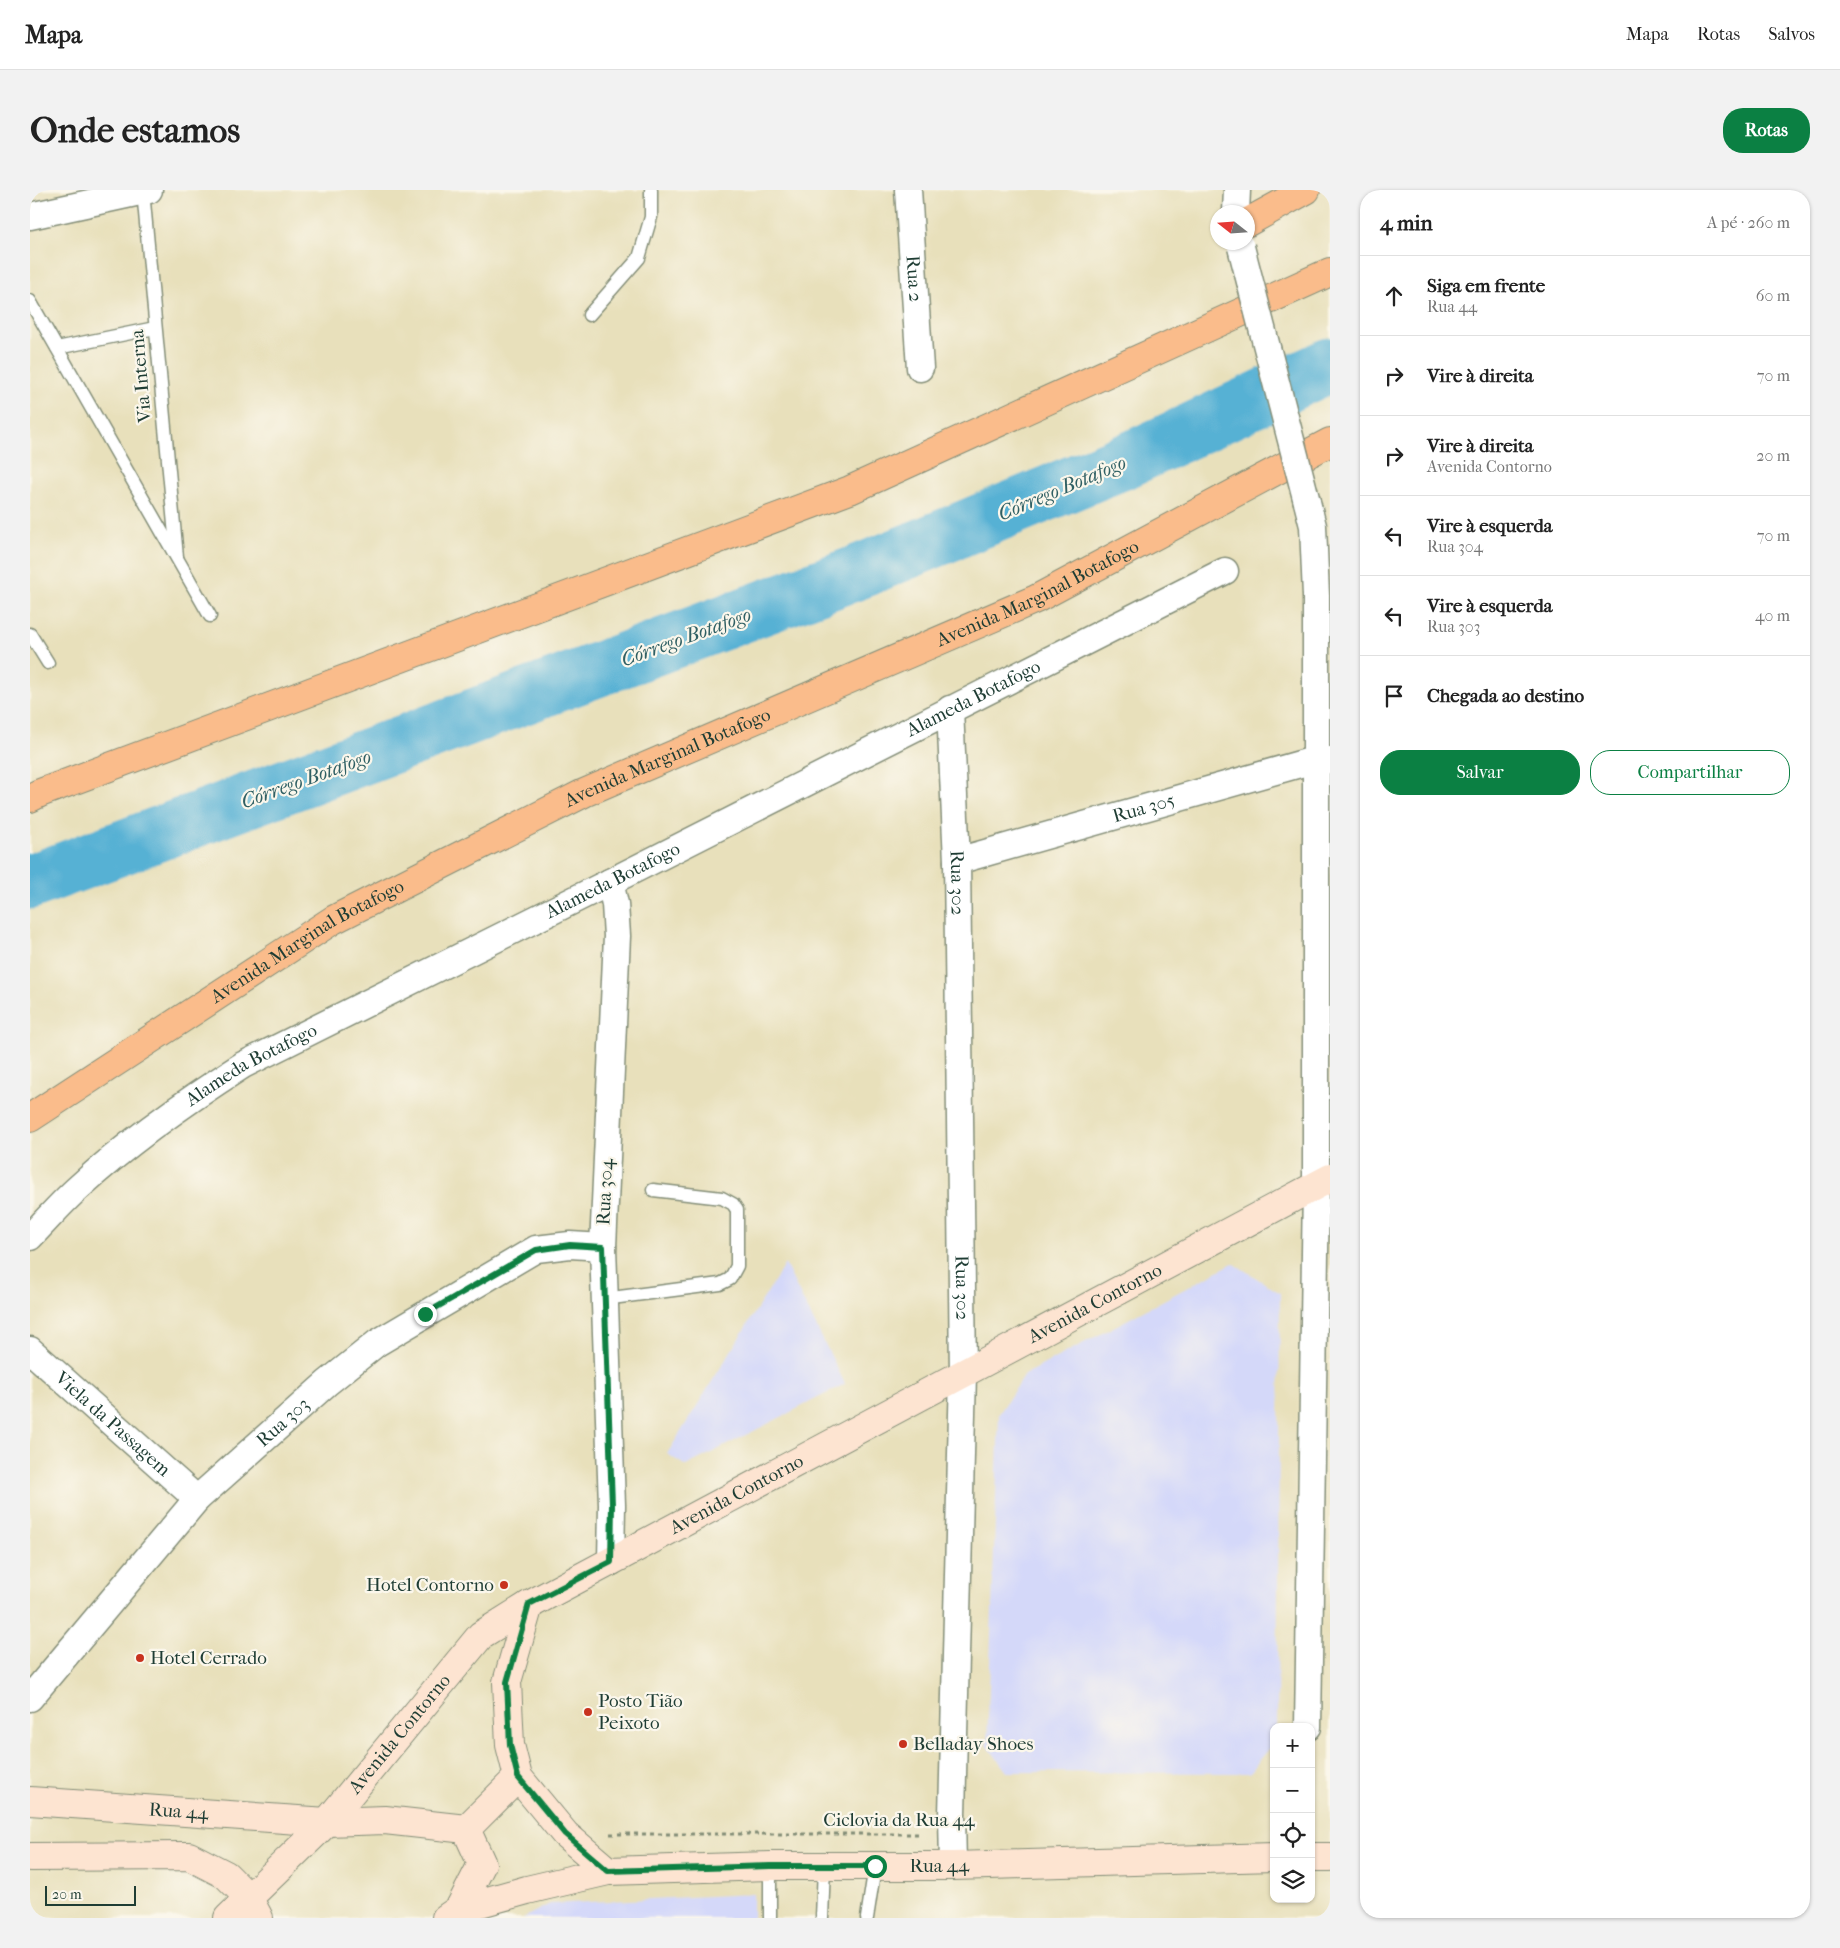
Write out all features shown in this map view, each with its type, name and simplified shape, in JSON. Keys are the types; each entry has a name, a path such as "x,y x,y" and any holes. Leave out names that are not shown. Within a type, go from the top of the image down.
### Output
{"main road":[{"path":"1255,228 1306,190"},
{"path":"33,795 850,490 1330,272"},
{"name":"Avenida Marginal Botafogo","path":"30,1118 333,920 584,793 1036,599 1330,442"},
{"name":"Avenida Contorno","path":"228,1918 254,1907 327,1822 481,1635 529,1604 1323,1182"},
{"path":"529,1604 507,1682 510,1745 518,1777 565,1834 608,1871"},
{"path":"453,1914 482,1864 466,1829 518,1777"},
{"name":"Rua 44","path":"30,1801 327,1822 385,1820 466,1829"},
{"path":"30,1857 189,1856 226,1875 254,1907"},
{"path":"1315,1857 1330,1857"},
{"name":"Rua 44","path":"453,1914 527,1890 608,1871 770,1866 953,1866 1270,1858"}],"street":[{"name":"Rua 2","path":"908,190 920,368"},
{"path":"1236,190 1236,205"},
{"path":"30,216 146,191"},
{"path":"1246,250 1317,515 1316,596 1322,760 1323,1182 1308,1723"},
{"name":"Alameda Botafogo","path":"30,1237 78,1188 142,1136 186,1101 242,1065 610,882 1225,571"},
{"name":"Rua 302","path":"950,709 957,861 963,1374 952,1834 953,1866"},
{"name":"Rua 305","path":"957,861 1322,760"},
{"name":"Rua 304","path":"610,882 617,936 603,1247 612,1505 611,1562"},
{"name":"Rua 303","path":"30,1698 197,1499 327,1383 377,1343 536,1250 570,1245 603,1247"},
{"name":"Viela da Passagem","path":"30,1350 197,1499"}],"lane":[{"path":"589,315 639,258 651,218 650,190"},
{"name":"Via Interna","path":"146,191 155,328 177,558"},
{"name":"Via Interna","path":"30,301 210,616"},
{"path":"57,348 155,328"},
{"path":"30,634 48,663"},
{"path":"604,1299 720,1284 730,1279 737,1266 737,1210 733,1204 722,1198 653,1190"},
{"path":"770,1866 770,1918"},
{"path":"822,1918 824,1866"},
{"path":"867,1918 875,1866"}],"path":[{"name":"Ciclovia da Rua 44","path":"565,1834 952,1834"}],"shaded area":[{"path":"1233,1263 1280,1293 1277,1723 1270,1723 1270,1748 1249,1773 1007,1772 987,1745 999,1414 1024,1375"},
{"path":"785,1264 845,1384 686,1466 667,1454"},
{"path":"753,1894 753,1918 523,1918 550,1904"}],"waterway":[{"name":"Córrego Botafogo","path":"30,882 856,573 1128,460 1330,365"}],"place":[{"name":"Hotel Contorno","path":"504,1585"},
{"name":"Hotel Cerrado","path":"140,1658"},
{"name":"Posto Tião Peixoto","path":"588,1712"},
{"name":"Belladay Shoes","path":"903,1744"}],"route":[{"path":"425,1314 536,1250 570,1245 603,1247 612,1505 611,1562 529,1604 507,1682 510,1745 518,1777 565,1834 608,1871 770,1866 875,1866"}]}
